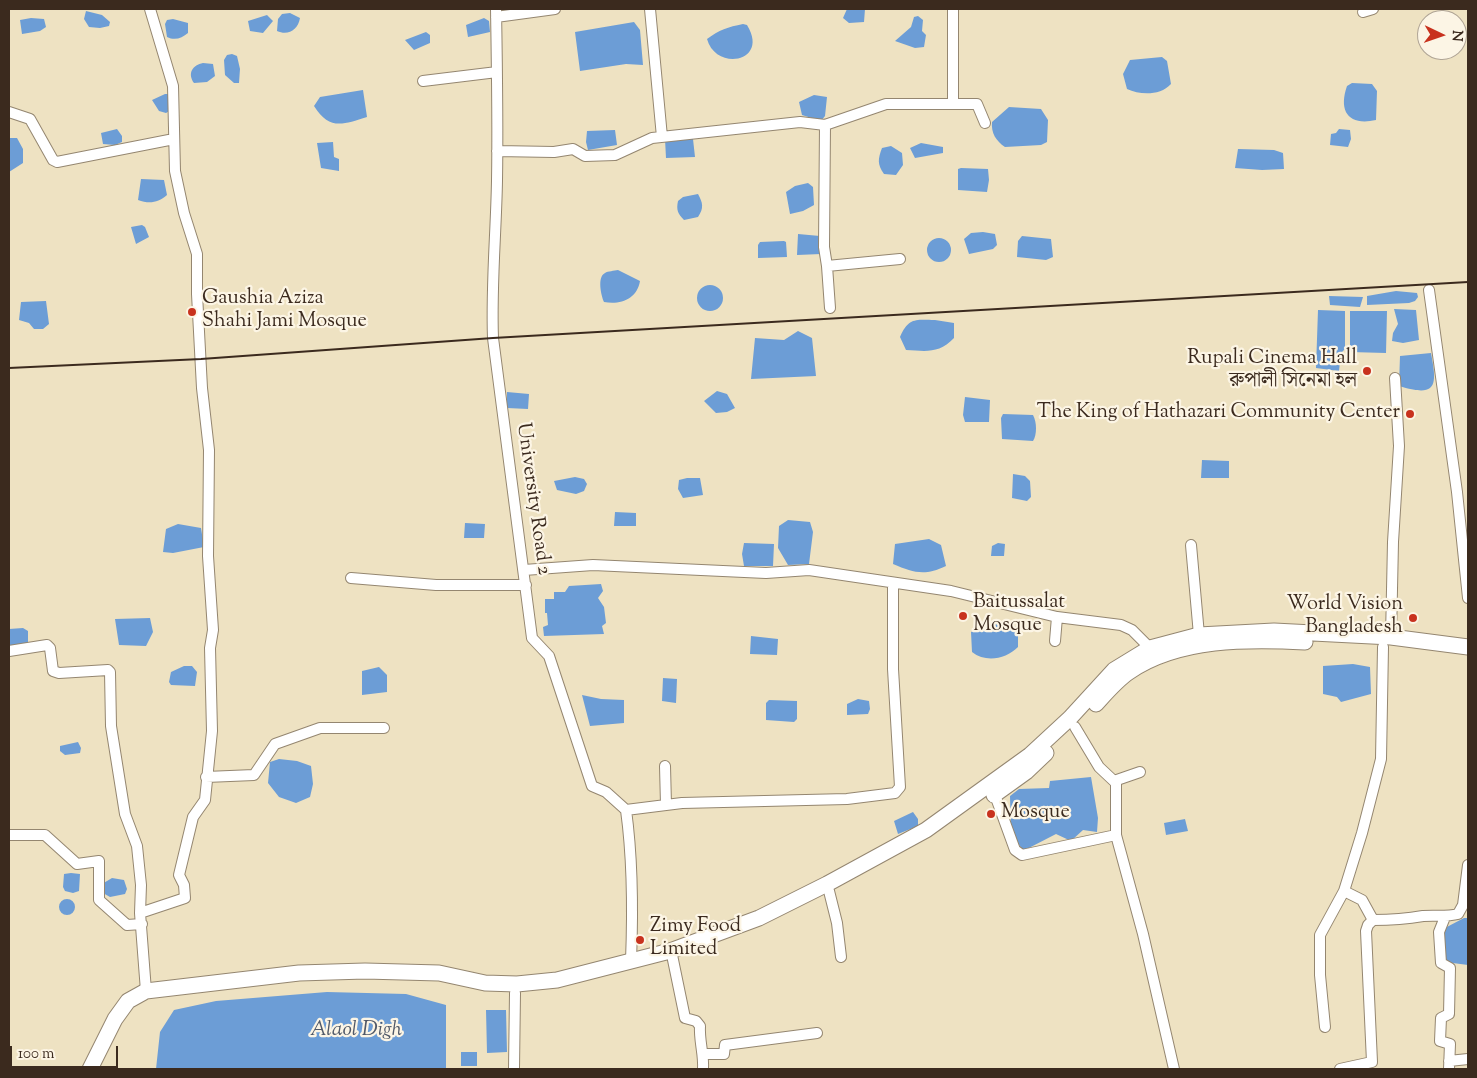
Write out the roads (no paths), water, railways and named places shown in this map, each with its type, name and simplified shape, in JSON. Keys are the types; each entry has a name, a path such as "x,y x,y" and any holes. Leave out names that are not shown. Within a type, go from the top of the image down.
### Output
{"highway":[{"path":"90,1069 115,1019 128,1001 146,991 299,973 365,971 439,973 485,983 518,984 557,980 670,951 759,918 827,884 926,830 1030,755 1070,718 1114,670 1150,648 1199,635 1274,631 1387,642 1468,647"},
{"path":"100,1069 124,1019 139,1005 156,999 288,982 348,978 423,980 472,989 515,992 561,988 746,931 922,843 995,795 1026,772 1128,672 1148,661 1181,650 1200,646 1244,642 1387,642 1468,657"}],"street":[{"path":"140,913 185,898 184,885 179,875 193,817 205,800 212,731 210,648 213,630 208,556 209,450 202,388 196,294 197,254 184,213 175,171 173,86 150,9"},
{"path":"496,13 555,9"},
{"path":"650,9 662,137"},
{"path":"953,104 954,9"},
{"name":"University Road 2","path":"496,13 497,151 492,296 493,338 532,638 549,656 592,786 606,792 626,810"},
{"path":"423,81 497,72"},
{"path":"497,151 554,152 573,149 585,156 615,155 652,138 800,122 825,125 886,104 977,104 985,123"},
{"path":"9,112 30,119 53,160 57,162 174,139"},
{"path":"825,125 824,247 830,308"},
{"path":"827,266 900,259"},
{"path":"1428,290 1457,492 1468,598"},
{"path":"1326,1027 1320,975 1320,935 1344,891 1362,833 1381,759 1399,446 1395,378"},
{"path":"1191,545 1199,635"},
{"path":"524,570 593,565 766,573 809,570 952,591 1057,617 1121,625 1132,630 1150,648"},
{"path":"351,578 436,585 526,585"},
{"path":"631,961 633,896 631,842 626,810 666,805 754,800 847,799 895,793 900,787 894,669 893,583"},
{"path":"1056,641 1057,617"},
{"path":"9,651 47,645 50,648 53,671 58,673 108,670 110,672 111,726 124,814 137,846 141,885 140,913 146,991"},
{"path":"1075,726 1100,767 1114,780 1116,786 1116,835 1151,967 1174,1069"},
{"path":"206,776 254,775 275,744 320,728 384,728"},
{"path":"665,766 666,805"},
{"path":"1114,780 1140,772"},
{"path":"995,795 1015,850 1022,854 1116,835"},
{"path":"9,835 45,835 77,864 99,861 99,900 127,925 142,924"},
{"path":"1340,1069 1372,1062 1366,931 1368,924 1373,920 1446,917 1458,914 1466,905 1468,865"},
{"path":"829,891 837,923 840,957"},
{"path":"1344,891 1362,900 1373,920"},
{"path":"1446,917 1440,932 1441,963 1450,968 1449,1014 1441,1018 1440,1041 1450,1044 1449,1065 1468,1059"},
{"path":"672,955 685,1018 696,1021 700,1026 699,1042 704,1054 703,1069"},
{"path":"514,1069 515,992"},
{"path":"704,1054 724,1054 725,1045 817,1033"}],"water":[{"path":"847,9 865,9 864,22 849,23 843,18"},
{"path":"86,11 102,15 110,22 109,26 100,28 89,27 84,19"},
{"path":"290,13 300,18 295,29 285,33 277,31 278,19 282,14"},
{"path":"267,15 273,21 263,33 250,31 248,21"},
{"path":"918,16 923,20 922,31 926,35 924,47 915,48 895,41 911,27 914,17"},
{"path":"31,18 44,19 46,27 40,31 22,34 20,20"},
{"path":"484,18 489,21 490,32 468,37 466,25"},
{"path":"173,19 188,23 188,33 173,39 167,37 165,24 167,20"},
{"path":"634,22 640,30 643,65 626,64 580,71 575,32"},
{"path":"743,24 747,25 752,38 752,47 747,54 739,58 730,59 720,56 712,49 707,39 724,29"},
{"path":"426,32 430,35 430,43 414,50 405,40"},
{"path":"227,55 237,56 240,69 239,83 234,83 225,75 224,60"},
{"path":"1162,57 1167,61 1171,84 1161,91 1150,93 1127,89 1123,74 1130,60"},
{"path":"203,63 213,64 215,76 207,82 194,83 191,76 192,70"},
{"path":"1352,83 1372,84 1377,91 1376,120 1359,121 1348,115 1345,110 1345,95 1347,86"},
{"path":"363,90 367,117 337,124 325,119 314,106 320,97"},
{"path":"165,94 170,94 171,110 166,113 159,111 152,100"},
{"path":"814,95 827,97 825,116 821,121 802,115 799,102"},
{"path":"1009,107 1041,109 1048,120 1047,142 1041,145 1005,147 999,142 993,133 992,122"},
{"path":"117,129 122,136 122,142 115,145 103,144 101,133"},
{"path":"1339,129 1350,130 1351,139 1348,147 1330,145 1331,134 1336,133"},
{"path":"615,130 617,145 588,150 586,142 587,131"},
{"path":"691,137 693,139 695,157 666,158 665,139"},
{"path":"9,138 17,138 23,149 23,163 9,172"},
{"path":"333,142 334,157 339,159 339,171 321,168 317,143"},
{"path":"921,143 943,147 943,153 915,158 910,148"},
{"path":"891,146 902,153 903,165 896,175 884,174 879,164 882,148"},
{"path":"1238,149 1274,150 1283,153 1284,169 1235,168"},
{"path":"958,169 988,169 987,192 958,190"},
{"path":"141,179 164,180 167,195 153,202 138,200"},
{"path":"808,183 813,187 814,205 803,211 790,214 786,192 795,186"},
{"path":"698,194 702,206 700,214 698,217 684,220 678,212 678,201 683,197"},
{"path":"142,225 145,227 149,237 136,244 131,227"},
{"path":"971,233 995,234 997,245 993,249 969,254 964,239"},
{"path":"798,234 820,236 821,254 797,255"},
{"path":"1022,236 1051,239 1053,257 1046,260 1017,257 1018,241"},
{"path":"939,238 944,239 950,245 950,255 944,261 939,262 934,261 928,255 927,250 928,245 934,239"},
{"path":"760,242 786,242 787,257 758,258 758,245"},
{"path":"618,270 640,281 636,292 627,299 616,303 604,302 601,291 601,278 606,272"},
{"path":"710,285 719,289 723,298 719,307 710,311 701,307 697,298 701,289"},
{"path":"1396,291 1417,293 1418,297 1415,301 1409,303 1367,305 1367,296"},
{"path":"1329,296 1363,297 1360,307 1330,305"},
{"path":"46,301 49,324 43,329 34,329 29,323 19,320 21,302"},
{"path":"1394,309 1416,310 1419,340 1403,343 1392,341 1393,333 1398,324"},
{"path":"1318,310 1345,311 1345,349 1341,353 1339,371 1316,368"},
{"path":"1350,311 1387,311 1386,353 1350,352"},
{"path":"918,320 954,323 954,338 943,347 937,349 926,351 906,350 900,337 907,326"},
{"path":"798,331 812,338 816,376 751,379 755,338 784,340"},
{"path":"1431,353 1434,373 1432,386 1421,390 1399,386 1400,356"},
{"path":"717,391 727,394 735,408 727,412 716,413 704,401"},
{"path":"507,392 529,394 528,409 507,408"},
{"path":"965,397 990,400 989,422 965,422 963,415"},
{"path":"1003,414 1033,415 1036,428 1033,441 1002,439 1001,418"},
{"path":"1202,460 1229,461 1229,478 1201,478"},
{"path":"1013,474 1025,476 1030,481 1031,497 1027,501 1012,498"},
{"path":"575,477 584,479 587,484 584,491 576,494 557,490 554,481"},
{"path":"700,478 703,495 683,498 678,489 679,480"},
{"path":"615,512 636,513 636,526 614,526"},
{"path":"788,520 810,522 813,532 809,564 788,565 778,548 779,526"},
{"path":"465,523 485,524 484,538 464,538"},
{"path":"178,524 201,528 204,547 173,553 163,552 166,529"},
{"path":"929,539 941,545 946,566 932,571 920,572 907,570 893,564 895,544"},
{"path":"744,543 774,544 773,566 744,566 742,554"},
{"path":"998,543 1005,544 1004,556 991,556 992,546"},
{"path":"601,584 603,591 598,598 604,607 606,623 602,626 604,634 544,636 543,627 548,625 547,613 545,613 545,599 554,599 554,592 565,592 569,586"},
{"path":"150,618 153,632 146,646 119,645 115,619"},
{"path":"993,624 1018,627 1018,647 1002,657 983,658 972,652 971,632"},
{"path":"23,628 28,631 28,644 9,647 9,629"},
{"path":"751,636 778,639 777,655 750,654"},
{"path":"1353,664 1370,667 1371,694 1341,702 1337,697 1323,694 1323,666"},
{"path":"184,666 192,666 197,672 195,686 171,685 169,682 171,672"},
{"path":"379,667 387,675 387,692 362,695 362,671"},
{"path":"663,678 677,679 676,703 662,701"},
{"path":"582,695 601,699 624,700 624,723 590,726"},
{"path":"858,699 869,701 870,709 868,714 847,715 847,704"},
{"path":"769,700 797,701 797,719 794,722 766,720 766,703"},
{"path":"78,742 81,748 80,753 65,755 60,751 60,746"},
{"path":"279,759 297,761 311,766 313,784 310,797 296,803 279,797 268,783 270,762"},
{"path":"1091,777 1098,818 1097,832 1083,830 1071,841 1056,834 1023,851 1011,832 1010,796 1019,789 1049,788 1050,781"},
{"path":"913,812 918,819 918,826 898,834 894,821"},
{"path":"1185,819 1188,831 1166,835 1164,823"},
{"path":"64,874 80,874 79,891 73,893 65,891 63,887"},
{"path":"112,878 124,880 127,889 125,894 110,897 103,893 102,884"},
{"path":"67,899 75,907 67,915 59,907"},
{"path":"1464,918 1468,918 1468,965 1445,962 1443,929"},
{"name":"Alaol Digh","path":"327,992 406,994 446,1005 446,1069 156,1069 160,1032 174,1010 216,1001"},
{"path":"486,1010 506,1010 507,1052 487,1053"},
{"path":"461,1052 477,1052 477,1066 461,1066"}],"railway":[{"path":"9,368 201,359 493,338 1468,282"}],"place":[{"name":"Gaushia Aziza Shahi Jami Mosque","path":"192,312"},
{"name":"Rupali Cinema Hall রুপালী সিনেমা হল","path":"1367,371"},
{"name":"The King of Hathazari Community Center","path":"1410,414"},
{"name":"Baitussalat Mosque","path":"963,616"},
{"name":"World Vision Bangladesh","path":"1413,618"},
{"name":"Mosque","path":"991,814"},
{"name":"Zimy Food Limited","path":"640,940"}]}
